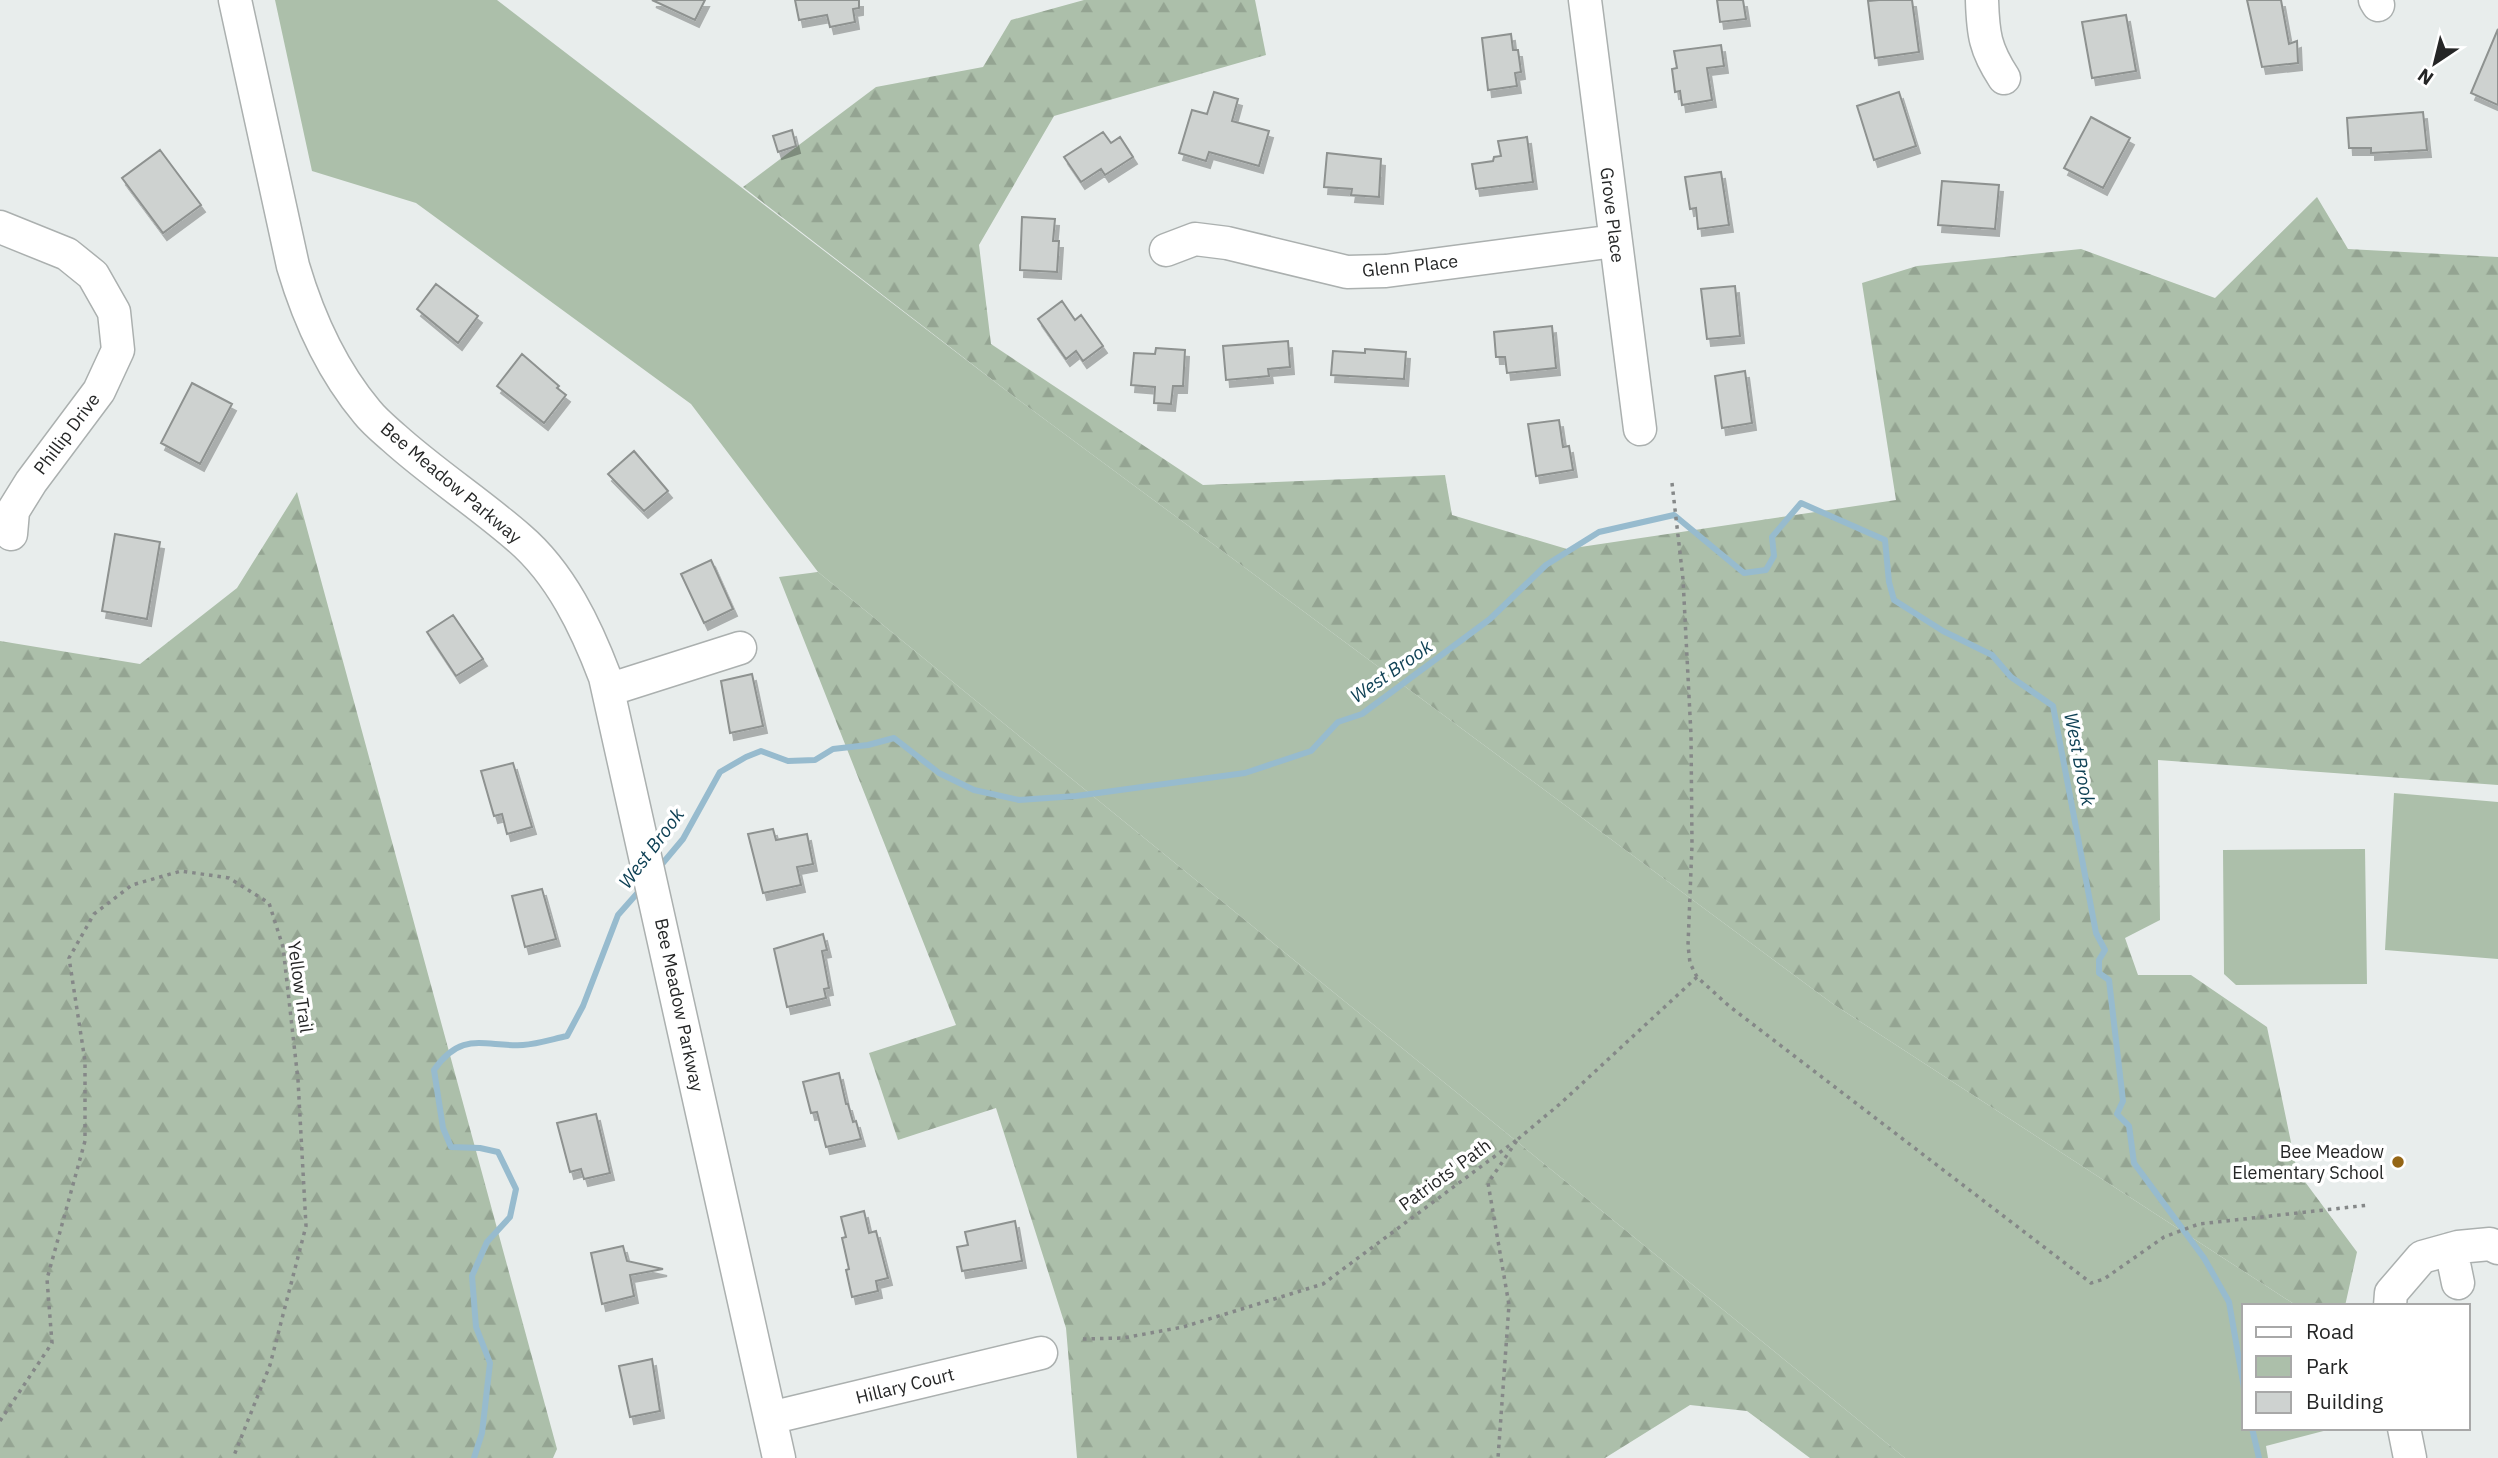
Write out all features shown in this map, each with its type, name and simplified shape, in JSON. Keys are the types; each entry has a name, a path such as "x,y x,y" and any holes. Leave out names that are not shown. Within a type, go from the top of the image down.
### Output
{"street":[{"name":"Bee Meadow Parkway","path":"235,0 293,266 320,342 342,380 369,415 410,452 521,540 550,573 586,629 608,690 779,1458"},
{"name":"Grove Place","path":"1585,0 1640,429"},
{"path":"1982,0 1983,37 1990,56 2004,78"},
{"name":"Phillip Drive","path":"0,227 67,254 93,275 114,312 118,350 99,391 31,482 13,511 11,534"},
{"name":"Glenn Place","path":"1166,250 1195,239 1227,243 1347,272 1386,271 1615,241"},
{"path":"608,690 740,648"},
{"path":"2390,1304 2391,1293 2422,1257 2451,1249 2490,1244 2498,1248"},
{"path":"2451,1249 2458,1283"},
{"name":"Hillary Court","path":"770,1419 1041,1353"},
{"path":"2404,1430 2410,1458"}],"path":[{"path":"1672,483 1683,579 1691,735 1692,845 1688,946 1690,963 1697,977 1729,1006 2091,1283 2104,1279 2164,1237 2199,1224 2369,1205"},
{"name":"Yellow Trail","path":"0,1421 52,1343 47,1279 85,1141 85,1061 68,958 94,914 132,885 181,871 229,878 270,904 283,947 298,1080 306,1226 270,1365 233,1458"},
{"path":"1518,1139 1552,1112 1697,977"},
{"name":"Patriots' Path","path":"1083,1339 1123,1338 1183,1328 1323,1284 1518,1139"},
{"name":"Patriots' Path","path":"1498,1458 1509,1305 1488,1184 1518,1139"}],"green space":[{"path":"275,0 497,0 1012,395 1833,1004 2294,1304 2242,1304 2242,1430 2327,1430 2266,1446 2268,1458 1905,1458 818,572 691,404 416,203 312,171"},
{"path":"1084,0 1255,0 1266,55 1054,116 979,245 991,344 1203,485 1445,475 1452,515 1567,549 1896,500 1862,283 1917,266 2081,249 2215,298 2317,197 2348,249 2498,257 2498,785 2158,760 2160,920 2125,938 2138,975 2191,975 2267,1027 2297,1171 2357,1252 2345,1304 2294,1304 1833,1004 1012,395 743,187 876,87 983,67 1011,20"},
{"path":"297,492 557,1449 553,1458 0,1458 0,641 140,664 237,588"},
{"path":"818,572 1905,1458 1810,1458 1747,1411 1690,1405 1605,1458 1077,1458 1066,1328 996,1108 898,1140 869,1053 956,1025 779,577"},
{"path":"2394,793 2498,802 2498,959 2385,950"},
{"path":"2365,849 2367,984 2236,985 2224,974 2223,850"}],"building":[{"path":"652,0 705,0 695,20"},
{"path":"795,0 859,0 859,8 853,9 855,22 830,27 827,15 799,20"},
{"path":"1717,0 1743,0 1746,19 1720,22"},
{"path":"1912,0 1919,52 1875,58 1868,1"},
{"path":"2247,0 2281,0 2289,44 2297,41 2298,63 2262,67"},
{"path":"2126,15 2136,71 2092,78 2082,22"},
{"path":"2498,29 2498,105 2471,93"},
{"path":"1511,34 1513,50 1518,50 1521,72 1515,73 1517,86 1488,90 1482,38"},
{"path":"1721,45 1724,66 1707,68 1712,100 1682,105 1680,91 1675,92 1672,69 1677,68 1674,51"},
{"path":"1214,92 1238,99 1232,121 1269,131 1259,166 1209,152 1206,161 1179,153 1192,110 1207,114"},
{"path":"1899,92 1916,146 1874,160 1857,106"},
{"path":"2423,112 2427,150 2371,153 2371,148 2349,148 2347,118"},
{"path":"2091,117 2130,138 2103,188 2064,168"},
{"path":"792,130 796,146 778,152 773,136"},
{"path":"1103,132 1111,143 1120,137 1133,157 1105,175 1101,169 1081,182 1064,157"},
{"path":"1527,137 1533,182 1476,189 1472,164 1493,161 1494,157 1501,156 1498,141"},
{"path":"160,150 201,205 163,233 122,178"},
{"path":"1327,153 1381,159 1379,197 1351,195 1352,189 1324,187"},
{"path":"1721,172 1729,225 1698,229 1696,208 1690,209 1685,177"},
{"path":"1942,181 1999,185 1995,229 1938,225"},
{"path":"1022,217 1055,219 1053,241 1059,241 1057,272 1020,270"},
{"path":"436,284 478,316 458,343 417,309"},
{"path":"1735,286 1740,336 1707,339 1701,289"},
{"path":"1062,301 1075,320 1081,315 1103,346 1083,361 1076,351 1066,359 1038,319"},
{"path":"1552,326 1556,368 1507,373 1505,357 1496,357 1494,332"},
{"path":"1288,341 1290,367 1268,369 1269,376 1226,380 1223,346"},
{"path":"1156,348 1185,350 1183,386 1173,386 1171,404 1154,403 1155,387 1131,385 1134,353 1155,354"},
{"path":"1365,349 1406,352 1404,379 1331,375 1333,351 1365,353"},
{"path":"522,354 566,395 544,423 497,386"},
{"path":"1745,371 1752,423 1722,428 1715,376"},
{"path":"192,383 232,404 200,464 161,443"},
{"path":"1559,420 1563,447 1569,446 1573,470 1536,476 1528,424"},
{"path":"634,451 668,491 644,511 608,474"},
{"path":"115,534 160,542 147,619 102,611"},
{"path":"711,560 733,609 704,623 681,574"},
{"path":"453,615 483,659 456,676 427,632"},
{"path":"752,674 763,726 730,733 721,681"},
{"path":"513,763 532,827 507,834 502,814 494,816 481,771"},
{"path":"773,829 776,840 807,834 813,864 797,867 801,885 763,893 748,834"},
{"path":"542,889 556,939 525,947 512,896"},
{"path":"823,934 827,950 822,951 829,988 824,989 826,998 787,1007 774,949"},
{"path":"839,1073 846,1104 853,1122 856,1121 861,1139 826,1147 817,1112 811,1113 803,1082"},
{"path":"596,1114 610,1173 584,1179 581,1169 570,1172 557,1123"},
{"path":"864,1211 869,1233 876,1231 888,1278 876,1281 878,1291 852,1297 846,1270 849,1269 842,1238 846,1237 841,1217"},
{"path":"1015,1221 1022,1261 962,1271 957,1247 968,1245 965,1232"},
{"path":"623,1246 627,1261 663,1269 630,1275 634,1296 602,1304 591,1253"},
{"path":"652,1359 660,1411 630,1417 619,1366"}],"waterway":[{"name":"West Brook","path":"657,870 683,839 720,772 761,751 788,761 815,760 833,749 868,745 894,738 939,773 974,790 1019,800 1076,796 1245,773 1311,751 1338,722 1362,714 1490,619 1546,565 1599,532 1674,515 1744,573 1766,570 1774,556 1772,537 1801,503 1885,540 1889,582 1894,600 1943,631 1992,655 2011,677 2053,706 2096,933 2105,950 2099,960 2099,973 2109,980 2123,1101 2117,1114 2129,1126 2134,1163 2204,1258 2229,1302 2242,1377"},
{"name":"West Brook","path":"474,1458 482,1433 490,1363 476,1327 472,1276 487,1242 510,1217 516,1189 498,1152 451,1147 443,1128 434,1070 444,1058 464,1045 523,1045 567,1036 583,1006 618,915 641,889"},
{"name":"West Brook","path":"2252,1430 2259,1458"}],"place":[{"name":"Bee Meadow Elementary School","path":"2398,1162"}]}
